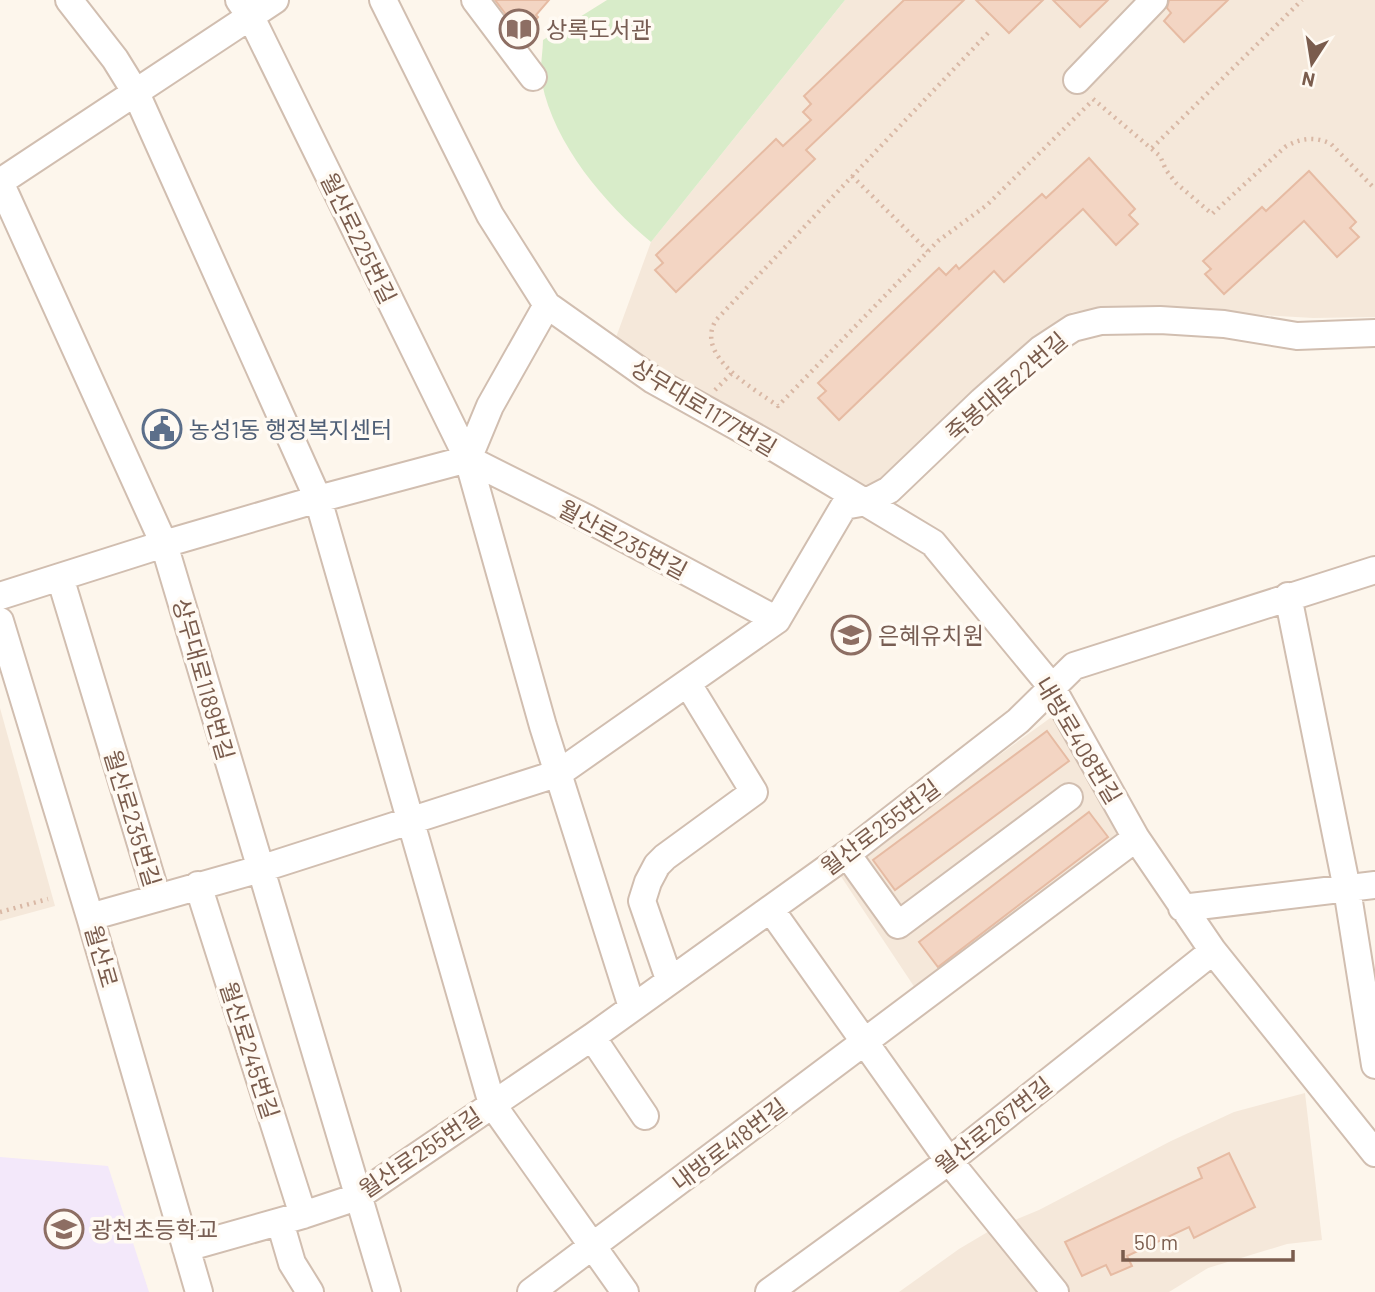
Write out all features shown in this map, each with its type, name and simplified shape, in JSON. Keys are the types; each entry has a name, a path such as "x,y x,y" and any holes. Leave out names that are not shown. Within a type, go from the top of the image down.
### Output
{"street":[{"path":"69,0 115,59 136,93 318,499 492,1104"},
{"path":"0,182 136,93 245,8 275,0"},
{"name":"상무대로1177번길","path":"383,0 490,215 547,305 653,380 866,502"},
{"path":"475,0 533,77"},
{"path":"1085,90 1154,0"},
{"name":"월산로225번길","path":"245,8 468,459"},
{"name":"상무대로1189번길","path":"0,182 164,544 387,1292"},
{"path":"547,305 491,406 468,459 543,726 632,1007"},
{"name":"죽봉대로22번길","path":"866,502 890,490 982,401 1041,349 1073,328 1101,321 1160,320 1224,324 1297,336 1375,334"},
{"path":"0,596 164,544 468,459"},
{"name":"월산로235번길","path":"468,459 588,519 777,620"},
{"path":"90,917 260,869 559,773 777,620 844,506 866,502"},
{"name":"내방로408번길","path":"866,502 933,543 1051,686 1136,838 1182,908 1213,951 1371,1141"},
{"name":"월산로255번길","path":"186,1248 291,1219 357,1197 592,1037 669,979 847,854 1018,721 1074,666 1375,570"},
{"name":"월산로235번길","path":"60,577 157,897"},
{"path":"1288,596 1347,889 1375,1066"},
{"name":"월산로","path":"0,621 90,917 198,1292"},
{"path":"669,979 642,901 648,882 657,865 666,857 754,792 688,684"},
{"path":"847,854 898,925 1069,797"},
{"path":"866,1042 1136,838"},
{"name":"월산로245번길","path":"198,885 291,1219 292,1263 310,1292"},
{"path":"1182,908 1375,885"},
{"path":"771,909 948,1161 1055,1292"},
{"name":"월산로267번길","path":"769,1292 948,1161 1213,951"},
{"path":"592,1037 645,1116"},
{"name":"내방로418번길","path":"531,1292 866,1042"},
{"name":"월산로255번길","path":"492,1104 625,1292"}],"path":[{"path":"1152,148 1302,0"},
{"path":"988,33 711,328 709,338 712,347 732,373 778,406 928,251 1006,188 1085,90 1152,148 1160,156 1175,183 1212,215 1286,147 1295,141 1307,139 1323,140 1331,144 1375,189"},
{"path":"852,176 928,251"},
{"path":"0,912 48,898"}],"shaded area":[{"path":"845,0 1375,0 1375,317 1313,318 1113,306 1072,312 874,488 858,484 664,381 615,340 651,242"},
{"path":"0,708 55,906 0,921"},
{"path":"1053,716 1120,822 1117,843 921,997 838,872"},
{"path":"1305,1093 1322,1240 1287,1244 1208,1268 1169,1292 899,1292 959,1249 991,1230 1039,1210 1171,1141 1234,1112"},
{"name":"광천초등학교","path":"0,1157 108,1166 149,1292 0,1292"}],"green space":[{"path":"607,0 845,0 651,242 616,210 584,171 558,128 542,83 543,40"}],"building":[{"name":"상록도서관","path":"495,0 549,0 523,37"},
{"path":"904,0 964,0 806,150 815,159 676,292 655,270 663,263 656,255 776,139 783,146 811,120 803,112 811,104 804,96"},
{"path":"976,0 1043,0 1009,33"},
{"path":"1053,0 1108,0 1080,27"},
{"path":"1169,0 1228,0 1184,42 1164,21 1171,13 1167,8"},
{"path":"1089,158 1135,209 1129,215 1138,224 1116,245 1083,209 1004,282 994,271 839,420 818,398 826,391 818,383 939,268 946,275 956,265 959,269 1042,194 1046,198"},
{"path":"1309,171 1356,222 1350,228 1359,237 1337,257 1304,221 1224,294 1205,274 1211,269 1203,261 1262,207 1266,211"},
{"path":"1047,731 1069,761 895,890 873,860"},
{"path":"1089,812 1108,837 938,967 919,942"},
{"path":"1229,1153 1255,1207 1194,1238 1189,1227 1127,1256 1132,1266 1111,1275 1106,1265 1082,1276 1065,1242 1202,1178 1198,1168"}],"place":[{"name":"상록도서관","path":"519,29"},
{"name":"농성1동 행정복지센터","path":"162,429"},
{"name":"은혜유치원","path":"851,635"},
{"name":"광천초등학교","path":"64,1229"}]}
